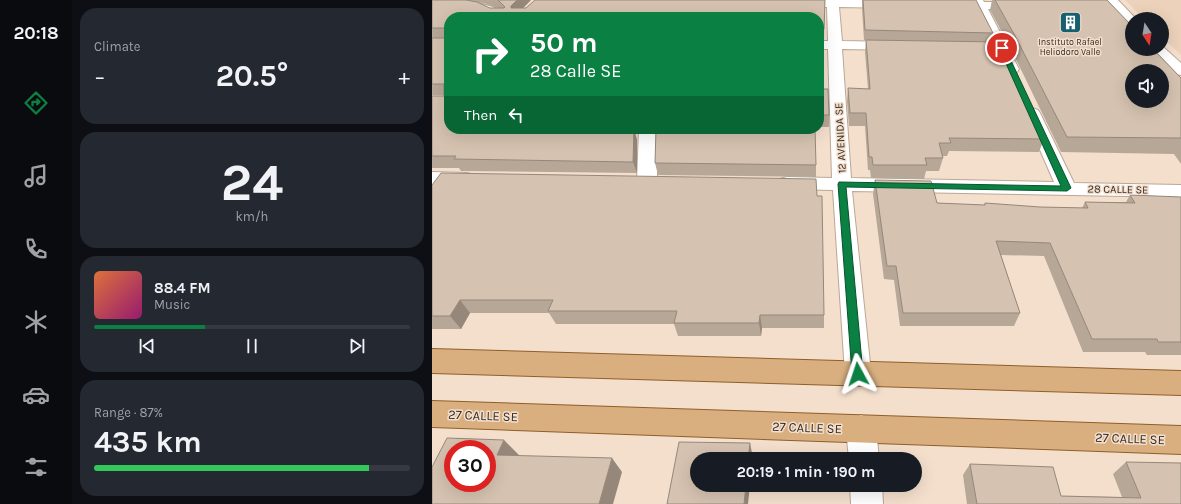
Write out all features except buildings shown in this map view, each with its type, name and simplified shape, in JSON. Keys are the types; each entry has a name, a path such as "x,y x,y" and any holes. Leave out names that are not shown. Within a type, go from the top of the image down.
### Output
{"main road":[{"path":"432,361 1181,383"},
{"name":"27 CALLE SE","path":"432,414 1181,440"}],"street":[{"path":"786,3 833,2 903,4"},
{"name":"12 AVENIDA SE","path":"833,2 827,45 842,184 858,374"},
{"path":"934,5 979,3 1033,6"},
{"path":"979,3 1002,48 1067,188"},
{"path":"432,4 479,5 492,9 496,12"},
{"path":"1110,4 1125,16"},
{"path":"827,45 907,46"},
{"path":"986,48 1002,48"},
{"path":"1166,56 1181,71"},
{"path":"647,181 648,134"},
{"path":"432,178 488,179"},
{"name":"28 CALLE SE","path":"772,183 1181,190"},
{"path":"861,429 863,452"},
{"path":"866,492 867,504"}],"shaded area":[{"path":"1125,0 1181,0 1181,55 1169,44 1169,12 1137,12"}],"place":[{"name":"Instituto Rafael Heliodoro Valle","path":"1070,23"}],"route":[{"path":"858,374 842,184 1067,188 1002,48"}]}
